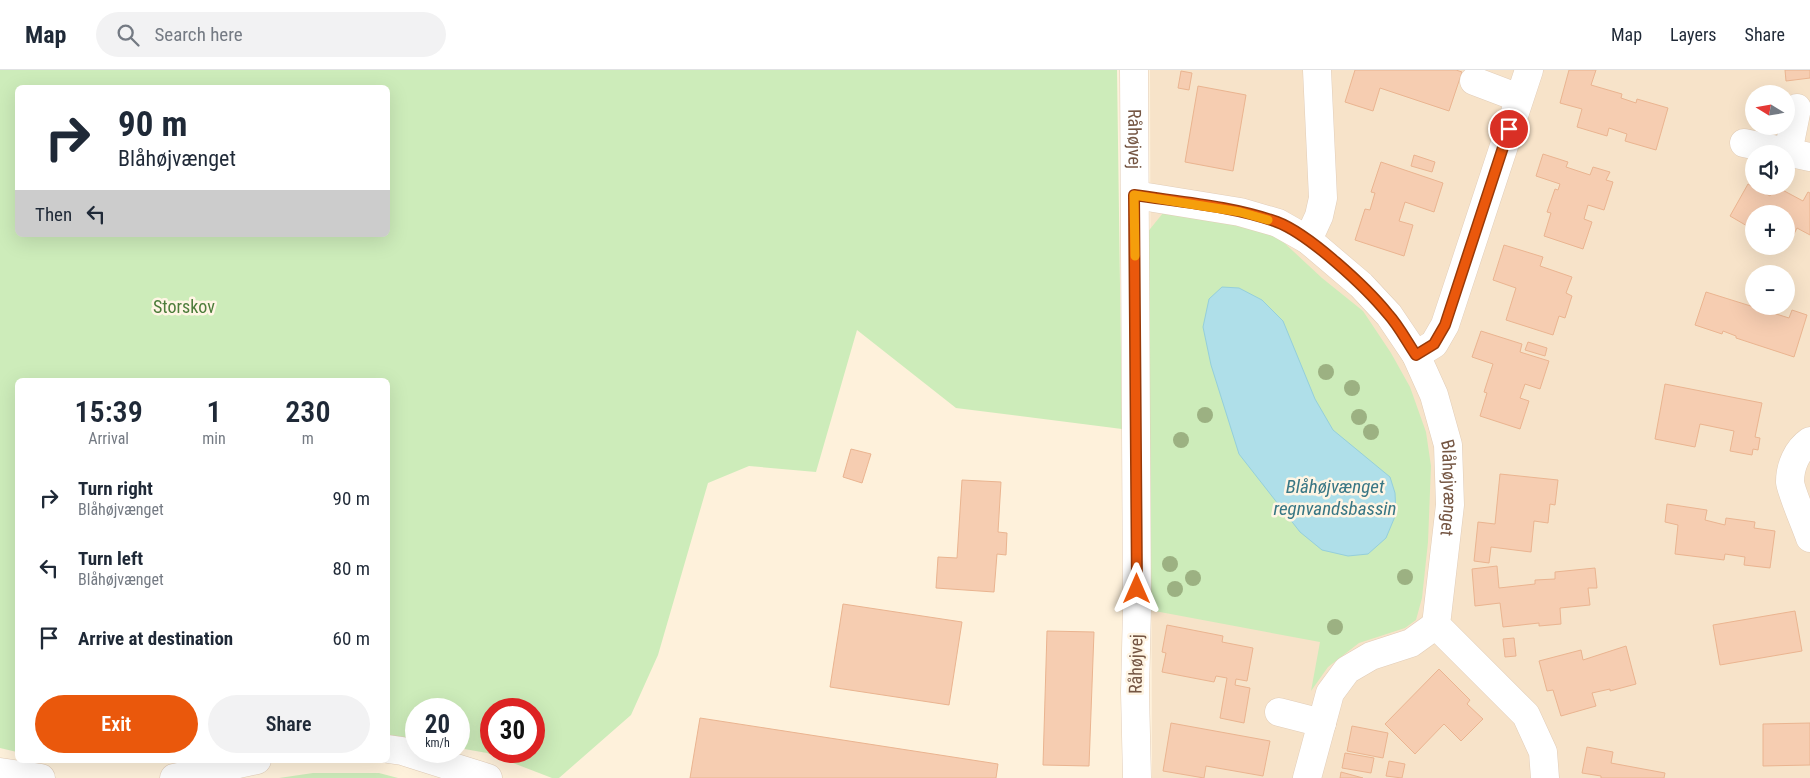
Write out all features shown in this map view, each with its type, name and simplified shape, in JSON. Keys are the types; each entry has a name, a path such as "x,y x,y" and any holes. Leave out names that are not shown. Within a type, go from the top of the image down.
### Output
{"street":[{"name":"Råhøjvej","path":"1134,70 1138,608 1135,692 1137,778"},
{"path":"1308,240 1319,216 1323,198 1317,70"},
{"path":"1416,355 1434,344 1445,325 1529,70"},
{"path":"1474,81 1519,98"},
{"path":"1744,143 1799,155 1797,108"},
{"name":"Blåhøjvænget","path":"1134,195 1240,212 1278,223 1308,240 1361,285 1389,315 1416,355 1434,395 1448,445 1450,505 1436,624"},
{"path":"1810,441 1802,447 1793,462 1790,483 1810,538"},
{"path":"1307,778 1330,693 1347,670 1371,656 1410,643 1436,624 1526,715 1543,752 1546,778"},
{"path":"1279,712 1322,723"},
{"path":"390,750 402,751 488,778"},
{"path":"174,778 243,763"},
{"path":"0,772 41,778"}],"shaded area":[{"path":"1150,70 1810,70 1810,778 1152,778"}],"green space":[{"name":"Storskov","path":"0,70 1117,70 1122,429 956,408 857,330 816,472 749,466 708,483 658,655 631,715 559,778 552,778 513,763 545,763 545,698 480,698 480,752 470,750 470,698 405,698 405,738 390,735 390,378 15,378 15,752 0,748"},
{"path":"1163,213 1258,229 1279,238 1322,278 1363,311 1391,353 1410,387 1426,432 1431,466 1428,542 1422,598 1416,620 1405,628 1359,643 1328,667 1311,691 1320,642 1144,609 1146,234"},
{"path":"313,773 379,773 398,778 279,778"}],"water":[{"name":"Blåhøjvænget regnvandsbassin","path":"1222,287 1239,288 1262,300 1283,321 1315,399 1333,430 1390,477 1395,493 1396,514 1386,538 1368,554 1348,556 1322,550 1300,532 1239,454 1211,365 1203,327 1209,299"}],"building":[{"path":"1355,70 1456,70 1462,72 1449,111 1380,88 1373,111 1345,102"},
{"path":"1569,70 1596,70 1591,85 1622,94 1621,98 1636,103 1637,99 1668,108 1656,150 1625,141 1627,134 1609,128 1607,136 1577,127 1582,109 1560,103"},
{"path":"1785,70 1810,70 1810,78 1786,81"},
{"path":"1181,71 1192,73 1189,90 1178,88"},
{"path":"1198,86 1246,95 1233,171 1185,162"},
{"path":"1543,154 1568,162 1566,167 1590,175 1593,167 1610,172 1606,180 1613,182 1604,210 1588,205 1584,219 1592,222 1583,249 1544,236 1551,213 1547,212 1555,189 1558,190 1560,184 1536,176"},
{"path":"1414,155 1435,162 1432,172 1411,166"},
{"path":"1381,162 1443,183 1434,212 1405,202 1399,221 1413,225 1404,256 1355,240 1365,209 1370,210 1375,193 1371,192"},
{"path":"1745,189 1745,195 1792,195 1803,201 1808,192 1810,193 1810,235 1797,228 1795,232 1795,205 1745,205 1745,225 1730,216"},
{"path":"1504,245 1543,257 1540,266 1572,277 1566,293 1572,296 1565,318 1559,316 1553,335 1506,320 1516,288 1493,280"},
{"path":"1706,292 1745,304 1745,315 1779,315 1789,318 1790,315 1795,315 1795,311 1807,315 1794,357 1736,338 1736,336 1723,331 1722,334 1695,325"},
{"path":"1481,331 1522,344 1520,352 1549,361 1540,389 1525,384 1520,398 1529,401 1520,429 1480,416 1487,393 1484,392 1493,364 1472,357"},
{"path":"1528,342 1547,348 1545,356 1525,350"},
{"path":"1665,384 1762,403 1755,437 1760,438 1758,450 1753,449 1752,455 1730,451 1734,431 1700,424 1695,447 1655,439"},
{"path":"851,449 871,454 862,483 843,477"},
{"path":"1500,474 1558,480 1555,505 1550,504 1548,523 1534,521 1531,552 1491,547 1489,563 1474,561 1478,522 1495,524"},
{"path":"962,480 1001,482 998,532 1007,533 1006,555 997,554 994,592 936,588 938,557 957,558"},
{"path":"1667,504 1707,510 1705,520 1725,525 1726,518 1755,522 1754,528 1775,531 1770,568 1744,565 1745,557 1725,554 1724,560 1675,554 1678,525 1665,522"},
{"path":"1497,566 1499,588 1535,584 1535,580 1555,579 1555,572 1595,568 1597,588 1588,588 1590,605 1560,608 1561,624 1539,626 1539,623 1503,627 1500,603 1475,606 1472,569"},
{"path":"843,604 962,622 949,705 830,687"},
{"path":"1795,611 1802,651 1720,665 1713,625"},
{"path":"1167,625 1223,636 1222,642 1253,648 1247,681 1236,679 1235,685 1250,688 1244,723 1220,718 1227,678 1216,676 1214,682 1162,672 1166,653 1162,652"},
{"path":"1047,631 1094,632 1089,766 1043,765"},
{"path":"1514,638 1516,656 1505,657 1503,639"},
{"path":"1626,646 1636,684 1610,691 1610,689 1592,693 1596,706 1561,716 1553,690 1547,691 1539,661 1581,650 1583,660"},
{"path":"1439,669 1470,700 1467,704 1483,719 1461,741 1444,724 1415,754 1385,724"},
{"path":"700,718 998,764 996,778 690,778"},
{"path":"1171,723 1270,741 1263,776 1206,766 1204,778 1163,771"},
{"path":"1810,723 1810,765 1763,766 1763,724"},
{"path":"1352,726 1388,733 1383,758 1347,751"},
{"path":"1587,747 1613,752 1611,763 1665,773 1664,778 1601,778 1601,776 1582,773"},
{"path":"1345,753 1374,758 1371,773 1342,768"},
{"path":"1389,761 1405,764 1402,778 1386,776"},
{"path":"1341,772 1363,778 1340,778"}],"slow traffic":[{"path":"1135,256 1134,195 1240,212 1268,220"}],"route":[{"path":"1137,589 1134,195 1240,212 1278,223 1308,240 1361,285 1389,315 1416,355 1434,344 1445,325 1509,129"}]}
